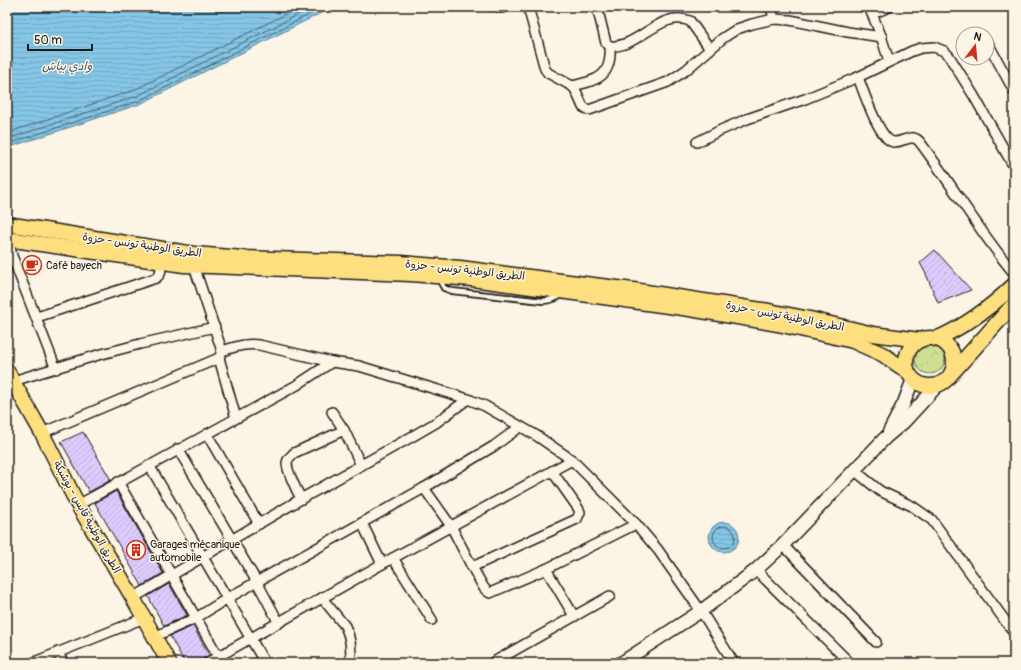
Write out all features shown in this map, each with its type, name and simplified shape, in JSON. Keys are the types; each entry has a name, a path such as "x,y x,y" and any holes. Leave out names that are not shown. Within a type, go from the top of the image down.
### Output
{"main road":[{"name":"الطريق الوطنية تونس - حزوة","path":"7,224 194,260"},
{"name":"الطريق الوطنية تونس - حزوة","path":"9,239 162,262 243,258 401,263 472,279 566,292 610,293 769,311 873,334 920,340"},
{"name":"الطريق الوطنية تونس - حزوة","path":"439,272 460,268 610,293 842,338 867,346 882,354 910,375"},
{"path":"936,339 972,321 995,303 1014,285"},
{"path":"950,375 953,367 953,358 950,350 944,343 936,339 928,338 920,340 912,345 907,353 905,362 910,375 925,386 938,385 945,381 1014,304"},
{"name":"الطريق الوطنية قابس - بوشبكة","path":"10,376 42,433 78,505 133,598 169,663"}],"street":[{"path":"528,7 545,69 548,73 572,86 575,89 579,101 583,107 589,110 668,82 686,70 710,49 737,29 774,19 790,20 848,32 882,36"},
{"path":"597,7 606,43 610,46 613,47 631,42 656,25 678,19 690,21 710,49"},
{"path":"771,7 774,19"},
{"path":"889,7 871,11 882,36 889,61"},
{"path":"572,86 598,79 603,75 610,60 610,46"},
{"path":"697,142 747,119 805,99 858,77 889,61 920,48 934,47 944,51 974,96 1014,167"},
{"path":"995,57 1014,91"},
{"path":"858,77 879,130 891,142 897,142 910,138 920,140 974,222 996,252 1014,273"},
{"path":"9,239 12,256 56,369"},
{"path":"194,260 215,327 236,418"},
{"path":"37,317 156,278 162,270 162,262"},
{"path":"10,376 56,369 98,355 215,327"},
{"path":"42,433 240,346 250,344 259,344 332,362 359,366 468,399 485,406 537,436 572,460 636,524 658,550 701,611 734,663"},
{"path":"78,505 297,385 332,362"},
{"path":"886,438 904,403 910,375"},
{"path":"628,661 701,611 756,570 783,545 854,470 904,422 938,385"},
{"path":"133,598 301,499 419,433 437,422 468,399"},
{"path":"332,412 344,430 361,465"},
{"path":"154,637 196,618 228,598 424,488 494,446 520,427"},
{"path":"301,499 287,463 289,458 294,453 344,430"},
{"path":"207,434 259,524"},
{"path":"178,450 257,582 279,623"},
{"path":"208,663 220,660 252,639 322,598 572,460"},
{"path":"150,465 265,663"},
{"path":"854,470 880,491 912,506 932,520 1014,633"},
{"path":"472,567 577,519 580,512 578,508 552,471"},
{"path":"118,482 220,660"},
{"path":"424,488 451,526 472,567 487,591 490,593 546,569 636,524"},
{"path":"362,523 382,564"},
{"path":"783,545 876,642"},
{"path":"393,558 432,620"},
{"path":"546,569 574,616"},
{"path":"756,570 850,663"},
{"path":"492,663 610,596"},
{"path":"322,598 345,626 348,632 351,643 350,663"},
{"path":"32,663 144,618"},
{"path":"58,652 63,663"}],"green space":[{"path":"930,344 941,348 945,359 941,370 930,374 919,370 915,359 919,348"}],"water":[{"name":"وادي بياش","path":"7,7 333,7 140,104 7,148"},
{"path":"724,522 735,526 739,537 735,548 724,552 713,548 709,537 713,526"}],"building":[{"path":"935,250 971,290 938,303 920,263"},
{"path":"83,432 111,480 89,492 61,442"},
{"path":"116,491 163,573 142,586 95,503"},
{"path":"169,584 187,615 164,626 148,596"},
{"path":"193,626 209,655 202,660 201,663 185,663 170,636"}],"place":[{"name":"Café bayech","path":"32,265"},
{"name":"Garages mécanique automobile","path":"136,550"}]}
